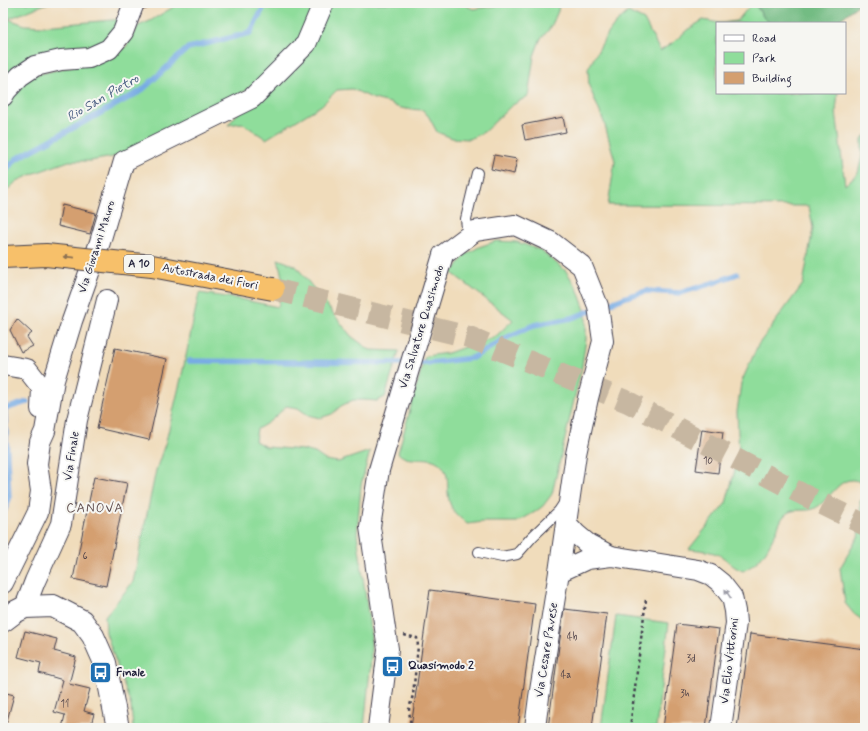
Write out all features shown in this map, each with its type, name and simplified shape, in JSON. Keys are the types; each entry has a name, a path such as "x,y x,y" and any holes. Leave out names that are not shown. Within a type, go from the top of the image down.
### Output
{"highway":[{"name":"Autostrada dei Fiori","path":"3,257 46,255 152,266 274,289"}],"street":[{"path":"3,96 20,76 35,66 61,60 89,58 109,49 123,32 134,3"},
{"name":"Via Giovanni Mauro","path":"3,583 38,512 41,491 37,464 40,442 45,431 54,380 72,321 100,242 124,161 252,98 306,44 324,3"},
{"name":"Via Salvatore Quasimodo","path":"378,728 388,649 370,527 379,470 443,254 475,231 515,225 551,242 582,266 598,306 603,341 588,398 576,454 566,523"},
{"name":"Via Finale","path":"26,607 35,581 61,524 77,420 107,300"},
{"path":"3,365 26,368 42,388 39,428 40,442"},
{"path":"566,523 588,544 611,556"},
{"name":"Via Cesare Pavese","path":"535,728 566,523"},
{"path":"559,572 587,560 611,556"},
{"name":"Via Elio Vittorini","path":"611,556 698,570 711,575 721,583 732,597 736,623 721,728"},
{"path":"3,621 15,612 26,607 53,606 82,621 93,636 106,663 118,728"}],"lane":[{"path":"468,236 466,219 477,173"},
{"path":"479,552 502,556 517,554 559,510 571,491"}],"path":[{"path":"630,728 646,598"},
{"path":"386,634 399,634 417,638 418,646 413,695 408,709 411,728"}],"green space":[{"path":"3,3 48,3 8,19 25,25 43,26 124,19 110,40 95,48 21,65 11,69 26,77 109,58 126,47 138,26 150,21 175,6 177,3 316,3 294,51 255,86 130,150 113,157 90,161 69,161 17,181 3,194"},
{"path":"330,3 465,3 473,9 496,6 500,3 559,3 558,11 551,27 540,40 534,56 528,96 511,106 484,132 469,139 452,138 437,132 429,117 423,110 397,107 352,89 337,90 322,105 266,139 242,123 228,125"},
{"path":"754,3 764,18 769,22 728,22 737,21"},
{"path":"755,3 860,3 835,22 769,22 764,18"},
{"path":"628,12 644,20 660,51 674,42 687,30 703,20 716,22 716,94 838,94 836,111 845,185 858,173 862,156 862,139 865,135 865,485 849,480 843,483 826,500 813,509 787,513 782,519 764,554 760,559 743,571 736,568 718,554 689,549 726,503 739,455 737,412 741,383 758,345 803,284 813,228 809,206 608,205 615,161 604,122 589,86 588,69 605,38 615,24"},
{"path":"496,241 517,242 540,250 566,271 577,288 586,313 586,339 582,366 552,494 543,506 517,522 483,522 467,524 452,509 448,494 446,472 443,467 431,459 410,459 398,453 425,356 448,353 496,336 513,320 452,273 465,255 479,247"},
{"path":"278,259 296,266 351,336 370,350 399,351 385,397 377,401 353,400 341,406 332,414 320,418 308,415 298,408 286,406 273,419 257,429 255,441 266,447 303,450 315,453 325,460 338,462 370,451 361,485 357,534 371,635 371,660 364,728 133,728 131,706 106,633 105,616 133,582 156,470 166,441 199,293 278,307 283,281"},
{"path":"865,497 865,622 854,614 845,603 840,568 858,537 861,520 860,501"},
{"path":"616,616 669,623 656,728 601,728"}],"building":[{"path":"140,3 161,3 140,10"},
{"path":"563,117 566,132 525,140 522,125"},
{"path":"494,155 517,159 514,174 491,169"},
{"path":"62,205 96,213 90,234 58,226"},
{"path":"17,319 32,333 27,337 33,346 21,352 10,330"},
{"path":"115,348 167,359 149,440 97,428"},
{"path":"702,429 723,432 718,473 696,470"},
{"path":"94,477 127,483 106,586 73,579"},
{"path":"430,590 535,604 518,728 411,728"},
{"path":"564,609 607,614 592,728 548,728"},
{"path":"677,624 719,629 706,728 663,728"},
{"path":"25,631 57,639 54,651 76,657 69,684 90,689 84,711 94,714 90,728 62,728 65,715 54,712 63,680 39,673 41,663 18,657"},
{"path":"750,634 865,649 865,728 737,728"},
{"path":"3,692 14,695 5,728 3,728"}],"waterway":[{"name":"Rio San Pietro","path":"3,174 16,159 141,91 188,48 250,33 266,3"},
{"path":"415,363 430,363 472,358 508,337 534,325 572,318 629,296 647,291 680,293 737,274"},
{"path":"189,361 406,363"},
{"name":"Rio San Pietro","path":"3,376 9,499 3,514"},
{"path":"5,409 27,402"}],"tunnel":[{"path":"273,289 469,337 628,402 800,493 865,525"}],"place":[{"name":"Quasimodo 2","path":"393,666"},
{"name":"Finale","path":"101,673"}],"district":[{"name":"CANOVA","path":"95,508"}]}
